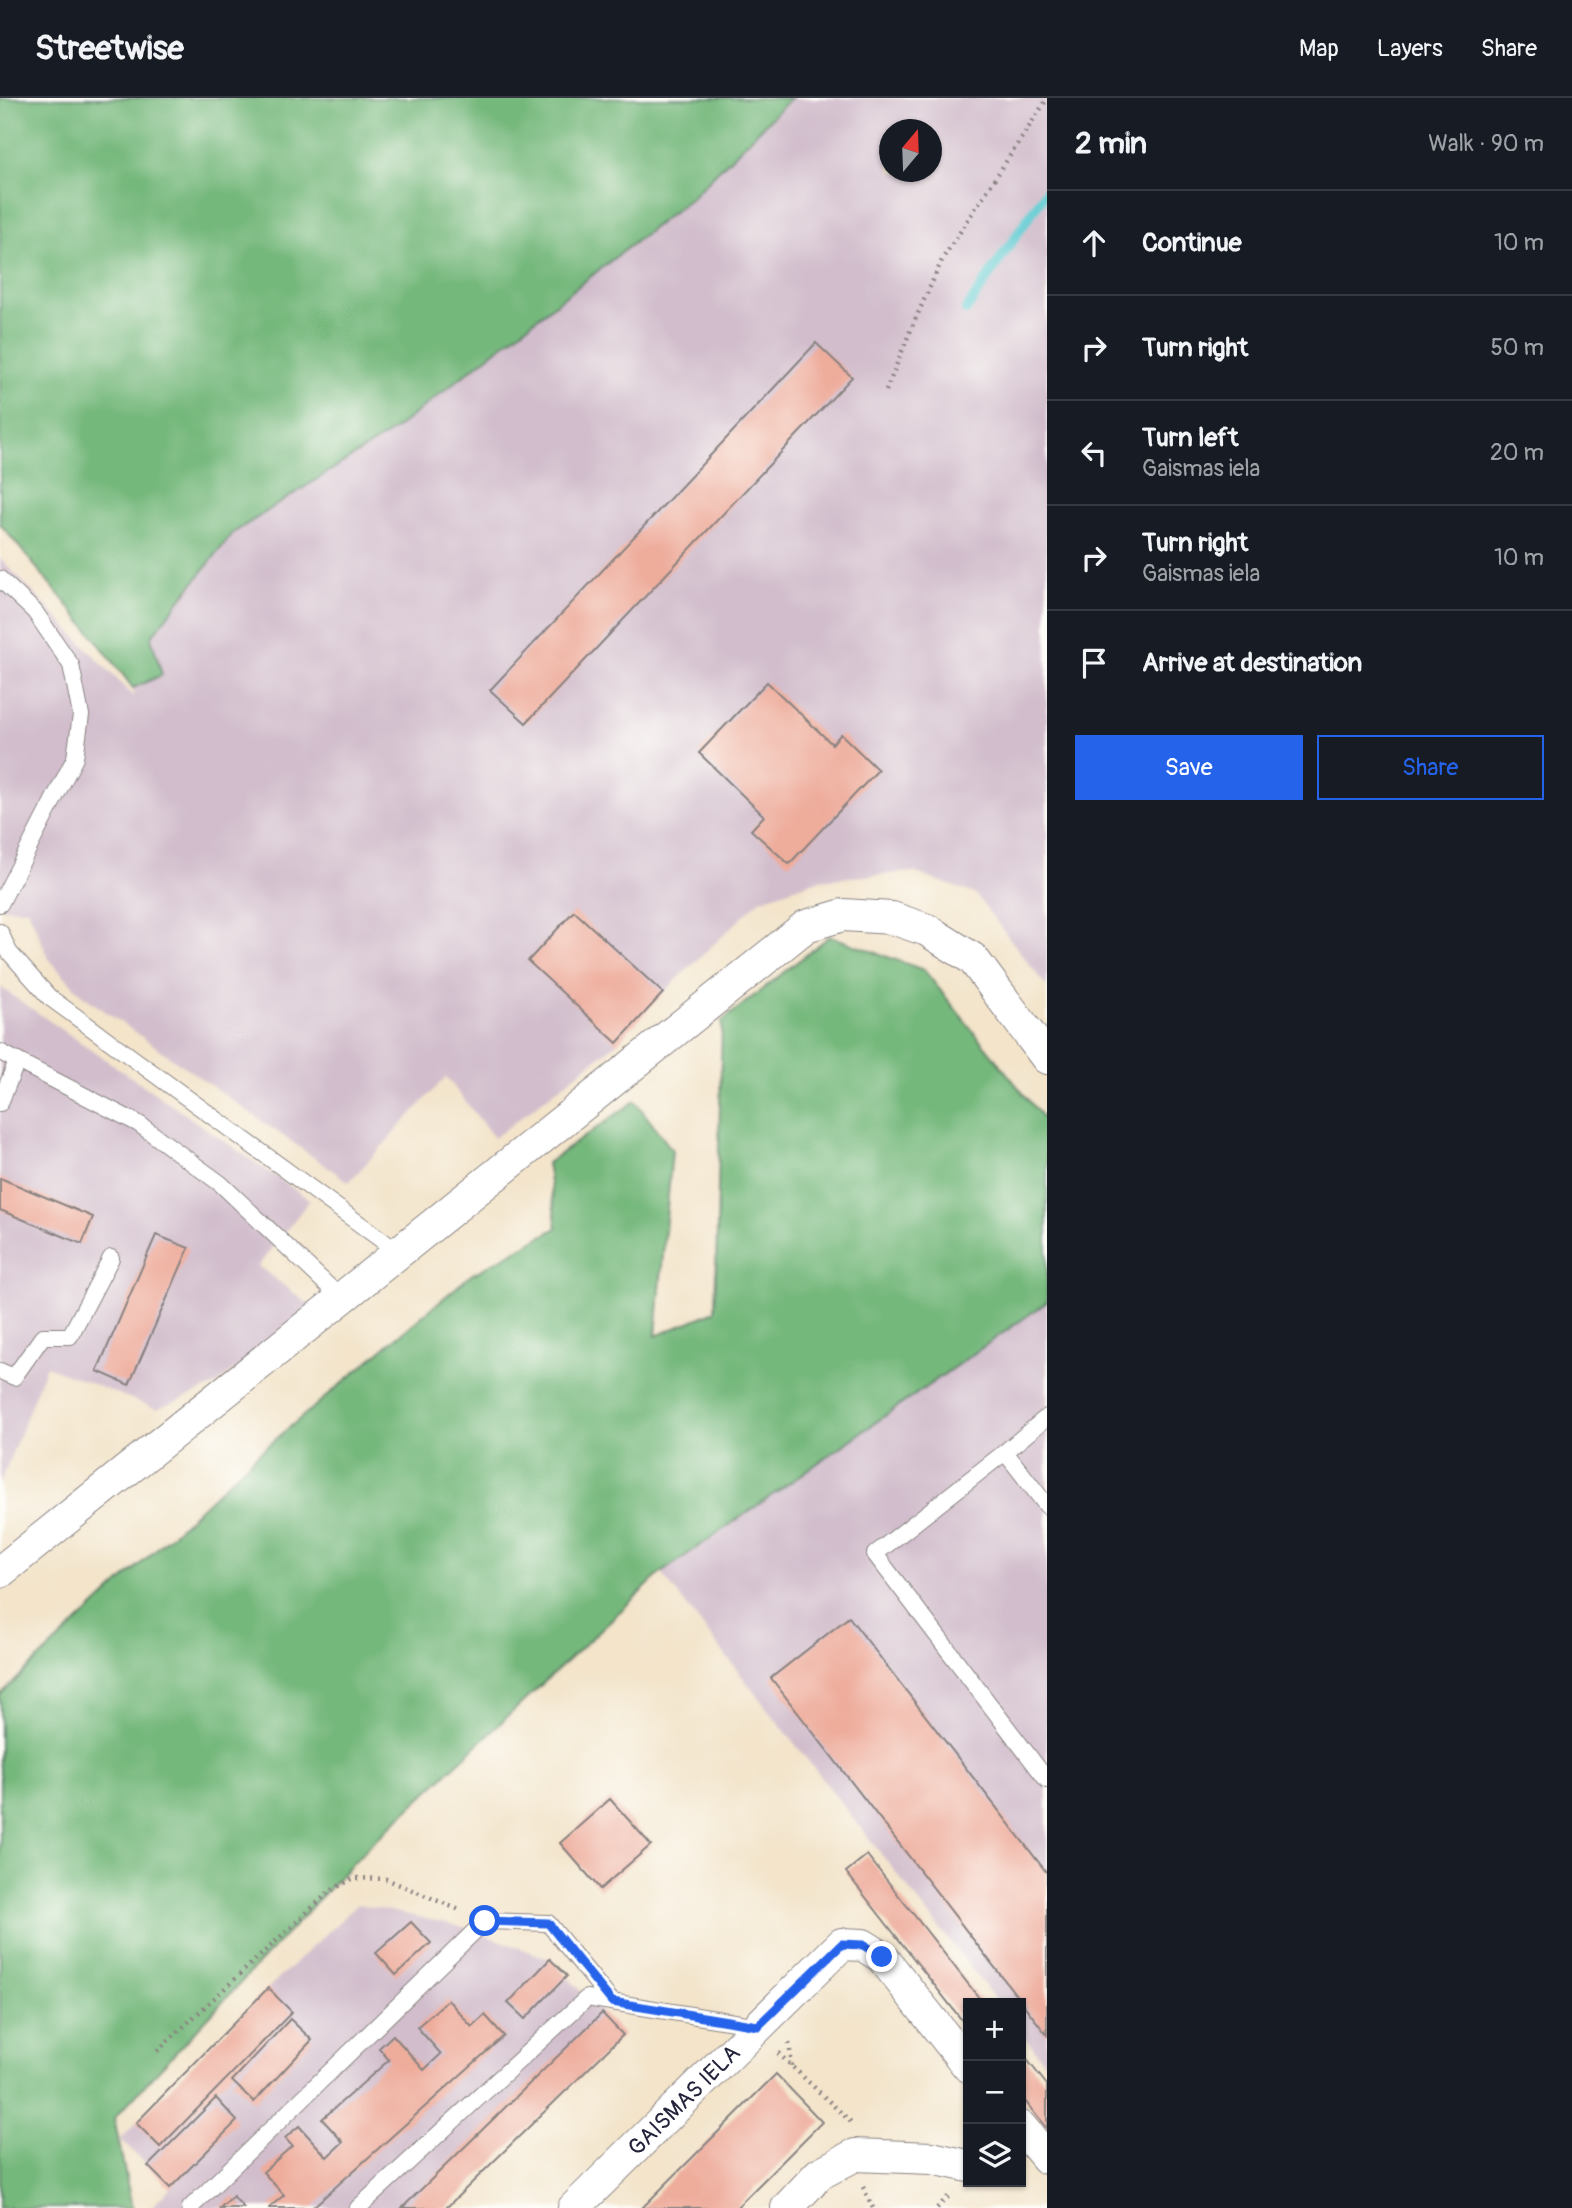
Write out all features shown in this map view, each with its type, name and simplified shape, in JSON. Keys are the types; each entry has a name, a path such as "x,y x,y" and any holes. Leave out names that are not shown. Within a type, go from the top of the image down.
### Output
{"street":[{"path":"0,1572 806,926 843,915 892,919 927,930 973,959 1047,1058"},
{"name":"GAISMAS IELA","path":"575,2208 842,1944 863,1945 882,1957 964,2061"},
{"path":"1026,2133 1047,2157 1026,2164"},
{"path":"787,2208 819,2174 855,2155 932,2158 963,2165"}],"lane":[{"path":"0,579 35,612 71,665 81,715 75,758 0,904"},
{"path":"0,932 9,952 49,997 398,1252"},
{"path":"0,1052 139,1124 211,1176 341,1298"},
{"path":"0,1103 17,1061"},
{"path":"0,1371 14,1377 43,1336 70,1336 111,1258"},
{"path":"1047,1417 875,1553 1047,1780"},
{"path":"1005,1452 1047,1506"},
{"path":"190,2208 485,1921 548,1923 612,2002"},
{"path":"358,2208 587,1998 756,2029"}],"path":[{"path":"886,391 943,258 1047,99"},
{"path":"157,2051 330,1891 354,1878 386,1878 485,1921"},
{"path":"756,2029 886,2156"}],"shaded area":[{"path":"791,98 1047,98 1047,987 975,894 913,872 818,880 760,900 663,993 617,1043 494,1138 446,1077 349,1182 82,995 49,959 28,909 0,908 0,558 134,697 133,688 161,675 151,637 233,533 394,430 691,198"},
{"path":"0,987 310,1200 258,1266 311,1306 216,1385 157,1409 46,1366 0,1484"},
{"path":"1047,1302 1047,2066 1026,2039 1026,1998 994,1998 661,1573"},
{"path":"358,1904 460,1926 550,1959 623,2035 446,2208 150,2208 170,2188 120,2139 268,1988"}],"green space":[{"path":"0,98 791,98 691,198 394,430 233,533 151,637 162,675 133,688 0,524"},
{"path":"830,936 924,970 1047,1123 1047,1302 661,1573 366,1849 114,2118 132,2208 0,2208 0,1695 259,1453 471,1275 557,1228 547,1163 635,1101 672,1150 656,1336 715,1311 722,1021"}],"building":[{"path":"816,343 852,377 526,723 490,690"},
{"path":"767,682 832,744 841,734 878,770 789,864 751,830 764,816 699,753"},
{"path":"574,911 663,993 617,1043 528,961"},
{"path":"0,1178 93,1217 82,1244 0,1210"},
{"path":"156,1235 189,1248 129,1385 97,1371"},
{"path":"849,1617 1047,1873 1047,2035 1026,2008 1026,1998 1018,1998 771,1678"},
{"path":"610,1799 651,1845 600,1889 560,1843"},
{"path":"867,1855 979,1998 963,1998 963,2022 846,1872"},
{"path":"411,1922 431,1943 396,1975 376,1953"},
{"path":"550,1959 567,1976 525,2019 508,2003"},
{"path":"268,1988 292,2012 160,2147 136,2123"},
{"path":"448,2000 472,2027 485,2015 504,2036 312,2208 269,2208 284,2195 263,2172 292,2146 285,2138 299,2126 327,2157 343,2142 322,2119 389,2060 379,2048 393,2035 424,2070 441,2054 417,2027"},
{"path":"602,2013 623,2035 446,2208 402,2208"},
{"path":"290,2019 312,2040 254,2102 232,2081"},
{"path":"1026,2058 1047,2085 1047,2129 1026,2102"},
{"path":"776,2074 822,2122 736,2208 642,2208"},
{"path":"216,2098 237,2121 170,2188 148,2166"},
{"path":"233,2196 244,2208 220,2208"}],"waterway":[{"path":"966,310 1047,190"}],"route":[{"path":"485,1921 548,1923 612,2002 758,2026 842,1944 863,1945 882,1957"}]}
